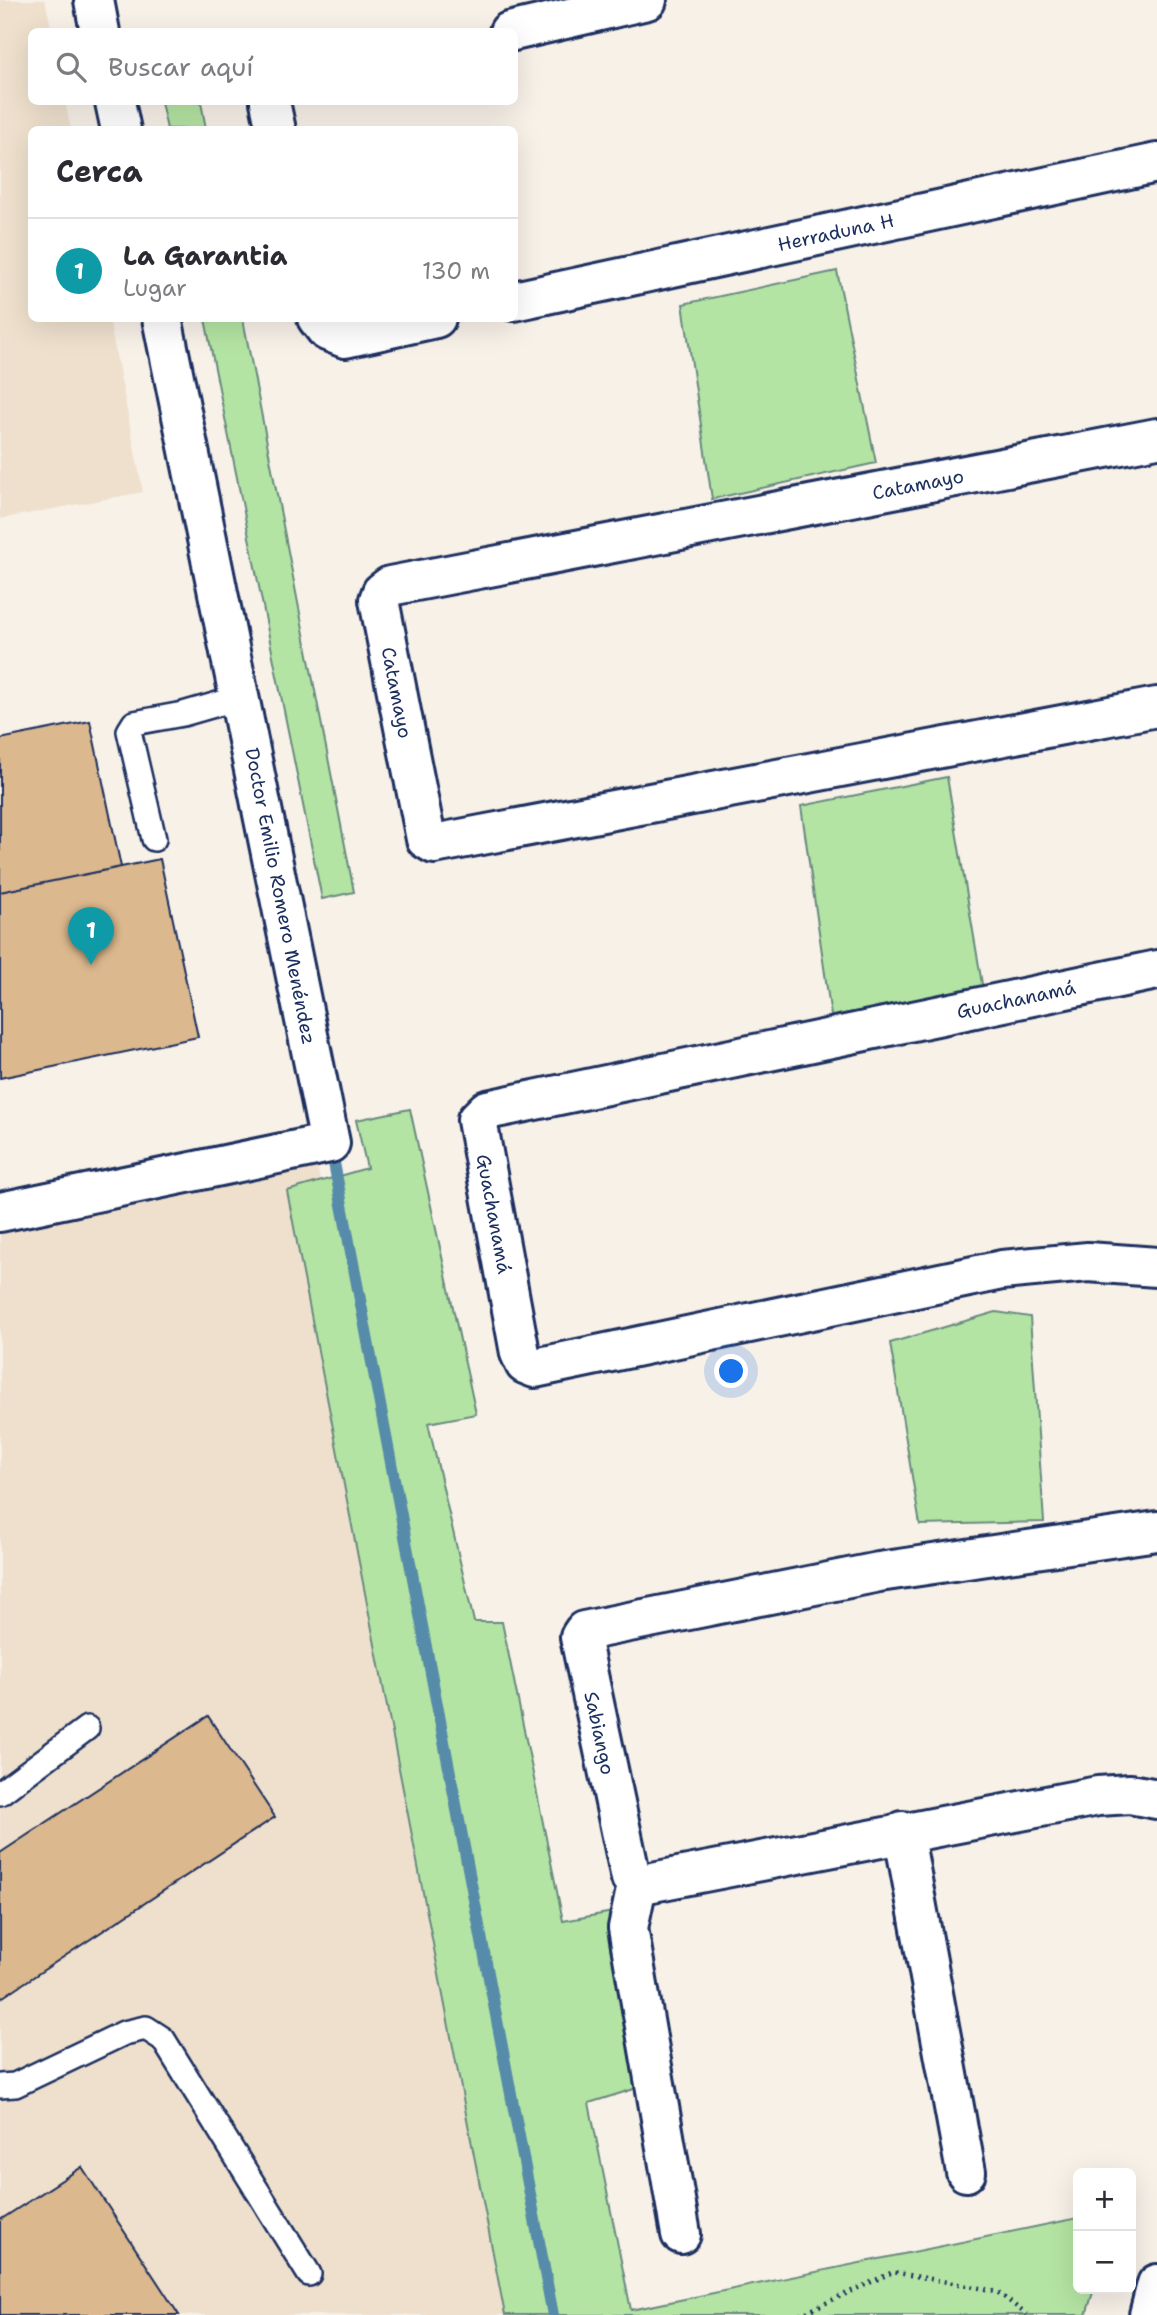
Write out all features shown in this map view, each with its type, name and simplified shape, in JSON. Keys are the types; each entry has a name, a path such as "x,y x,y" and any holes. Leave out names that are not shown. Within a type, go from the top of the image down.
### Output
{"street":[{"path":"94,0 99,28"},
{"path":"518,30 647,0"},
{"path":"116,105 120,126"},
{"path":"271,105 275,126"},
{"name":"Herraduna H","path":"518,301 1157,163"},
{"name":"Doctor Emilio Romero Menéndez","path":"0,1212 330,1143 242,697 163,322"},
{"path":"322,325 345,338 418,322"},
{"name":"Catamayo","path":"1157,438 390,586 382,592 379,600 426,839 434,844 1157,707"},
{"name":"Guachanamá","path":"1157,970 487,1110 477,1121 520,1353 525,1364 535,1368 1002,1270 1088,1262 1157,1267"},
{"name":"Sabiango","path":"637,1885 631,1878 580,1637 584,1631 880,1572 1157,1531"},
{"path":"681,2234 628,1928 637,1885 1098,1796 1130,1794 1157,1799"},
{"path":"903,1832 966,2172"}],"lane":[{"path":"154,839 129,731 134,723 183,714 242,697"},
{"path":"0,1793 87,1728"},
{"path":"0,2086 15,2085 124,2033 146,2028 163,2039 309,2274"}],"path":[{"path":"800,2315 893,2272 996,2291 1027,2315"}],"shaded area":[{"path":"0,0 45,0 51,28 28,28 28,105 66,105 70,126 28,126 28,322 110,322 143,492 0,519"},
{"path":"314,1148 528,2315 0,2315 0,1208"}],"green space":[{"path":"162,105 202,105 205,126 166,126"},
{"path":"837,271 876,463 712,499 683,304"},
{"path":"206,322 244,322 354,892 322,899"},
{"path":"947,777 983,990 831,1016 801,806"},
{"path":"410,1109 476,1414 428,1423 474,1622 502,1622 563,1921 613,1912 647,2085 589,2103 631,2310 1073,2219 1073,2294 1092,2294 1086,2315 505,2315 287,1191 367,1168 356,1120"},
{"path":"996,1312 1030,1317 1044,1522 920,1525 890,1343"}],"building":[{"path":"90,721 121,867 0,892 0,739"},
{"path":"160,859 198,1037 0,1078 0,892"},
{"path":"208,1716 275,1817 0,1999 0,1853"},
{"path":"82,2167 179,2315 0,2315 0,2220"}],"waterway":[{"path":"331,1147 553,2315"}],"place":[{"name":"La Garantia","path":"91,965"}]}
